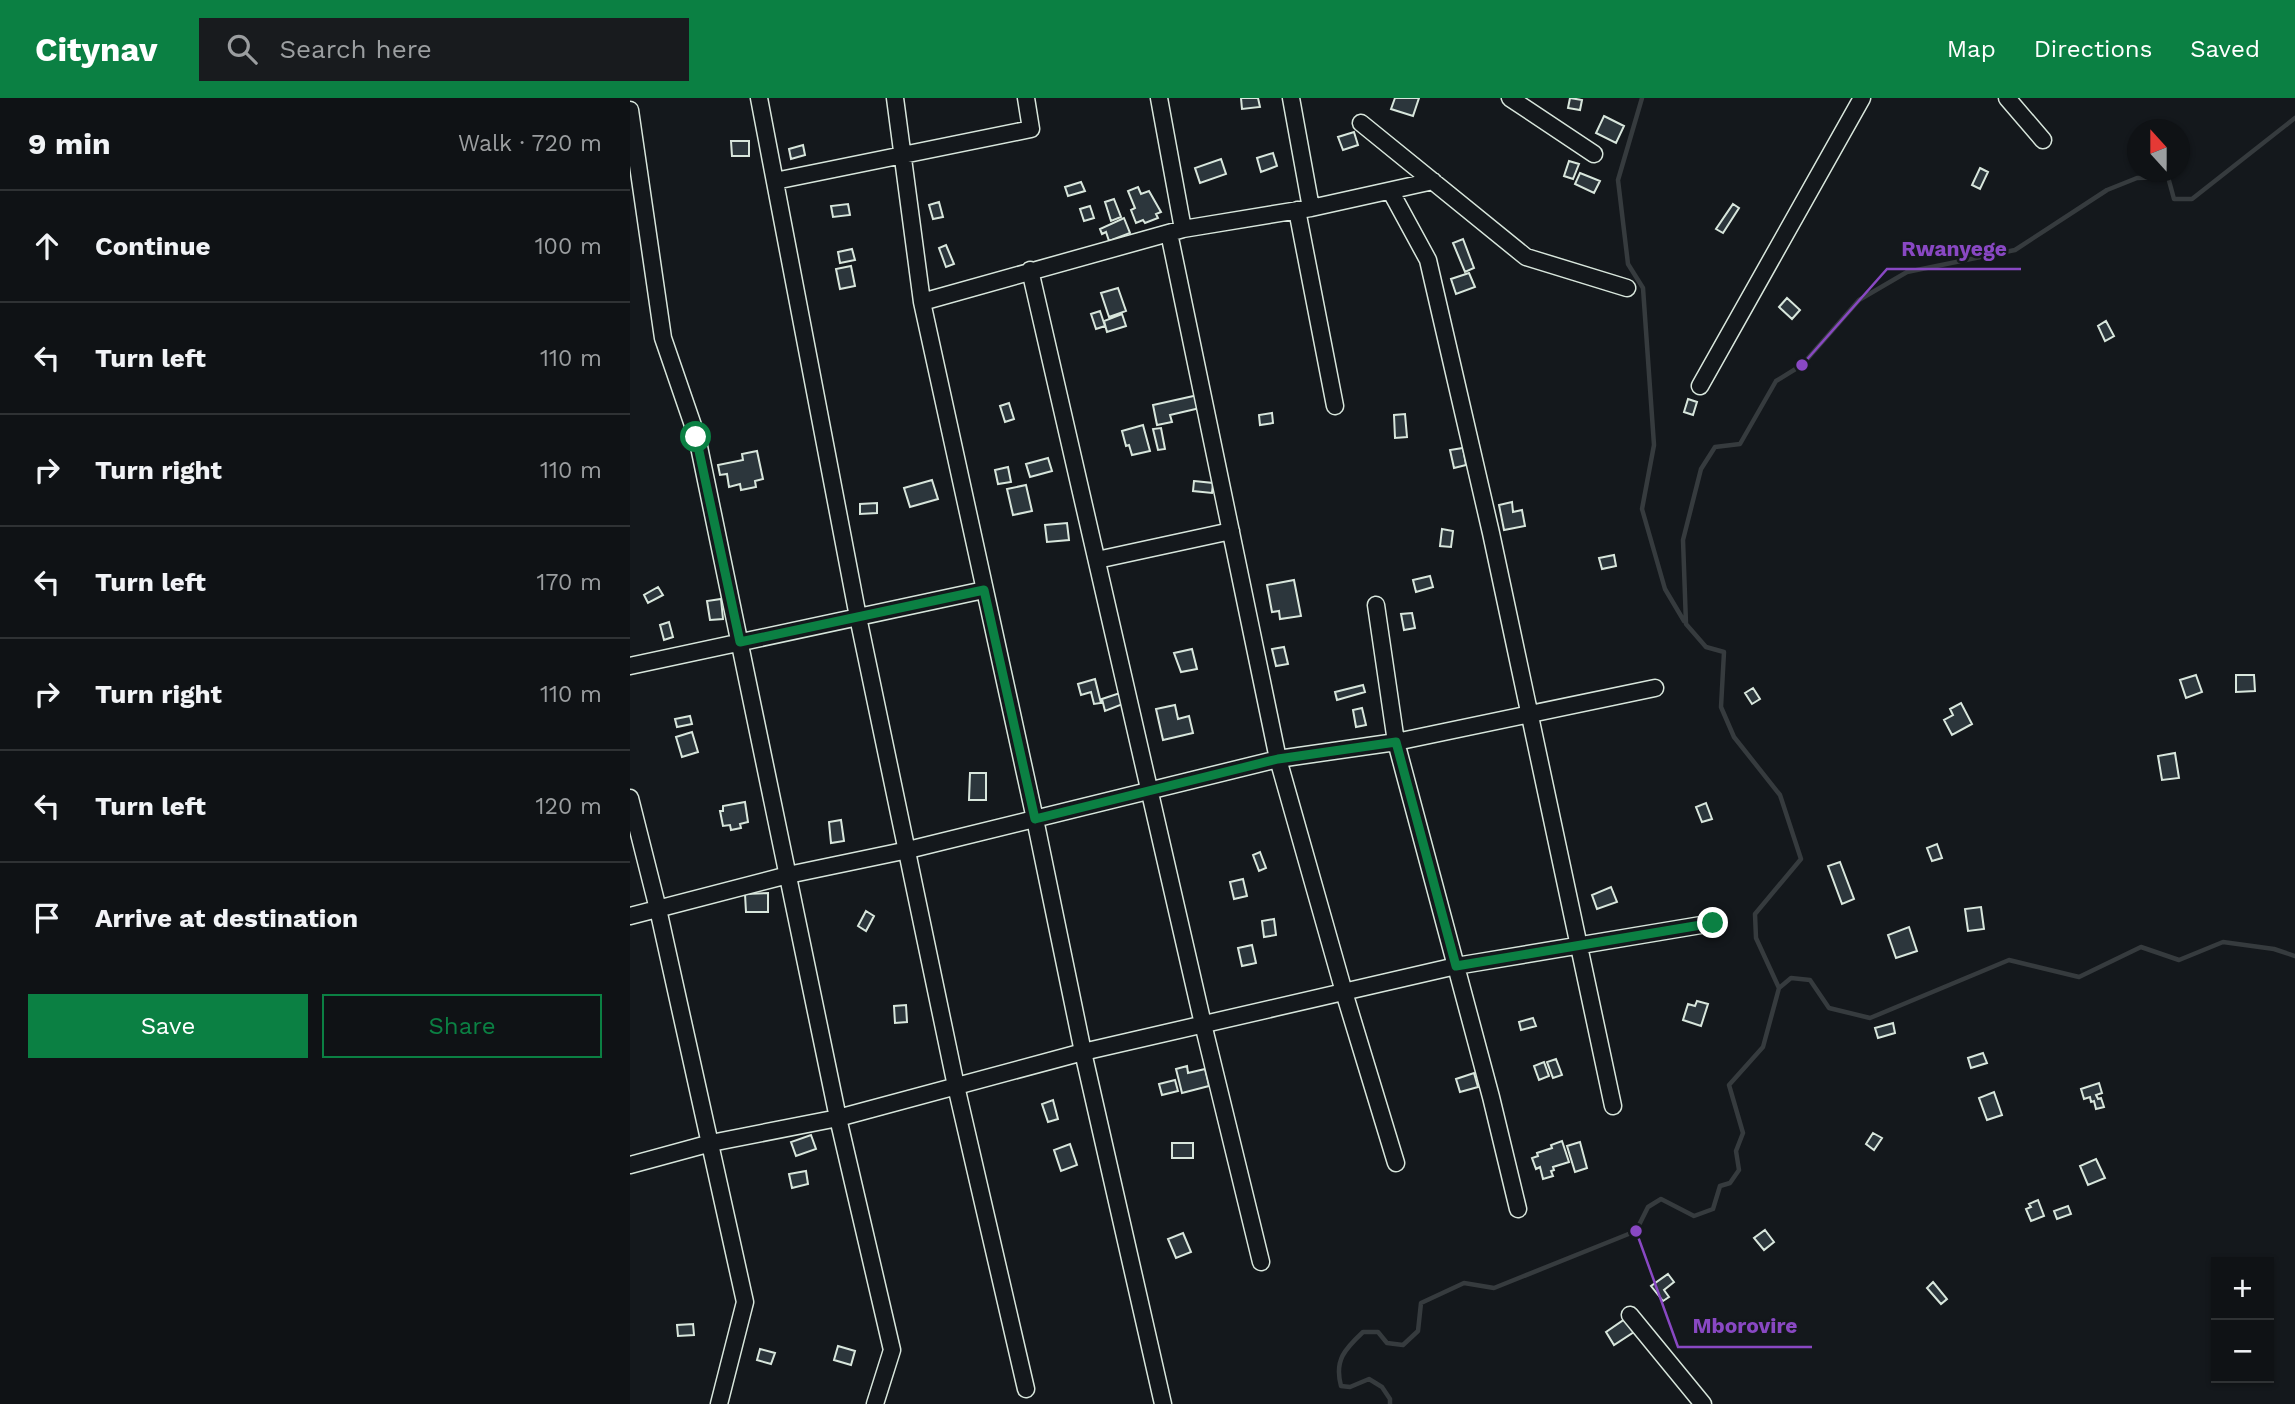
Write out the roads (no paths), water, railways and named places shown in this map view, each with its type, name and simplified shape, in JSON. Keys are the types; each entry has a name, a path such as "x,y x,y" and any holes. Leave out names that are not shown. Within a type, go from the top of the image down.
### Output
{"street":[{"path":"759,98 858,617 956,1086 1026,1389"},
{"path":"895,98 922,302 1083,1052 1164,1404"},
{"path":"775,181 1031,129 1026,98"},
{"path":"1159,98 1176,231 1231,531 1278,759 1396,1163"},
{"path":"1291,98 1304,209 1335,406"},
{"path":"1510,98 1594,154"},
{"path":"1700,386 1862,98"},
{"path":"2007,98 2043,140"},
{"path":"630,110 663,338 696,437 838,1118 892,1350 875,1404"},
{"path":"1361,123 1526,257 1628,288"},
{"path":"922,302 1176,231 1304,209 1433,181"},
{"path":"1391,192 1428,260 1580,944 1612,1106"},
{"path":"1030,271 1203,1024 1261,1262"},
{"path":"1097,559 1231,531"},
{"path":"630,666 984,590"},
{"path":"1376,605 1396,742 1518,1209"},
{"path":"630,916 788,875 908,850 1278,759 1396,742 1655,688"},
{"path":"630,798 658,909 745,1301 719,1404"},
{"path":"630,1165 711,1143 838,1118 1083,1052 1456,966 1713,923"},
{"path":"1630,1315 1703,1404"}],"waterway":[{"path":"1642,98 1618,180 1628,264 1643,288 1654,445 1642,509 1665,589 1684,621"},
{"path":"1779,988 1756,938 1755,914 1801,859 1780,795 1734,737 1721,707 1724,652 1706,647 1686,624 1683,540 1701,469 1715,447 1740,444 1776,381 1802,365 1859,300 1907,272 2015,250 2107,190 2137,178 2168,177 2174,199 2192,199 2295,118"},
{"path":"1390,1404 1390,1399 1382,1387 1369,1379 1350,1387 1341,1386 1340,1362 1351,1344 1363,1332 1378,1332 1387,1343 1403,1345 1418,1331 1421,1303 1464,1283 1494,1288 1636,1231 1648,1207 1661,1199 1694,1216 1713,1209 1720,1186 1730,1183 1739,1170 1736,1151 1743,1133 1729,1085 1763,1047 1779,988 1791,978 1810,980 1829,1008 1870,1018 2009,960 2079,977 2141,947 2179,960 2223,942 2274,949 2295,956"}],"place":[{"name":"Rwanyege","path":"1802,365"},
{"name":"Mborovire","path":"1636,1231"}]}
